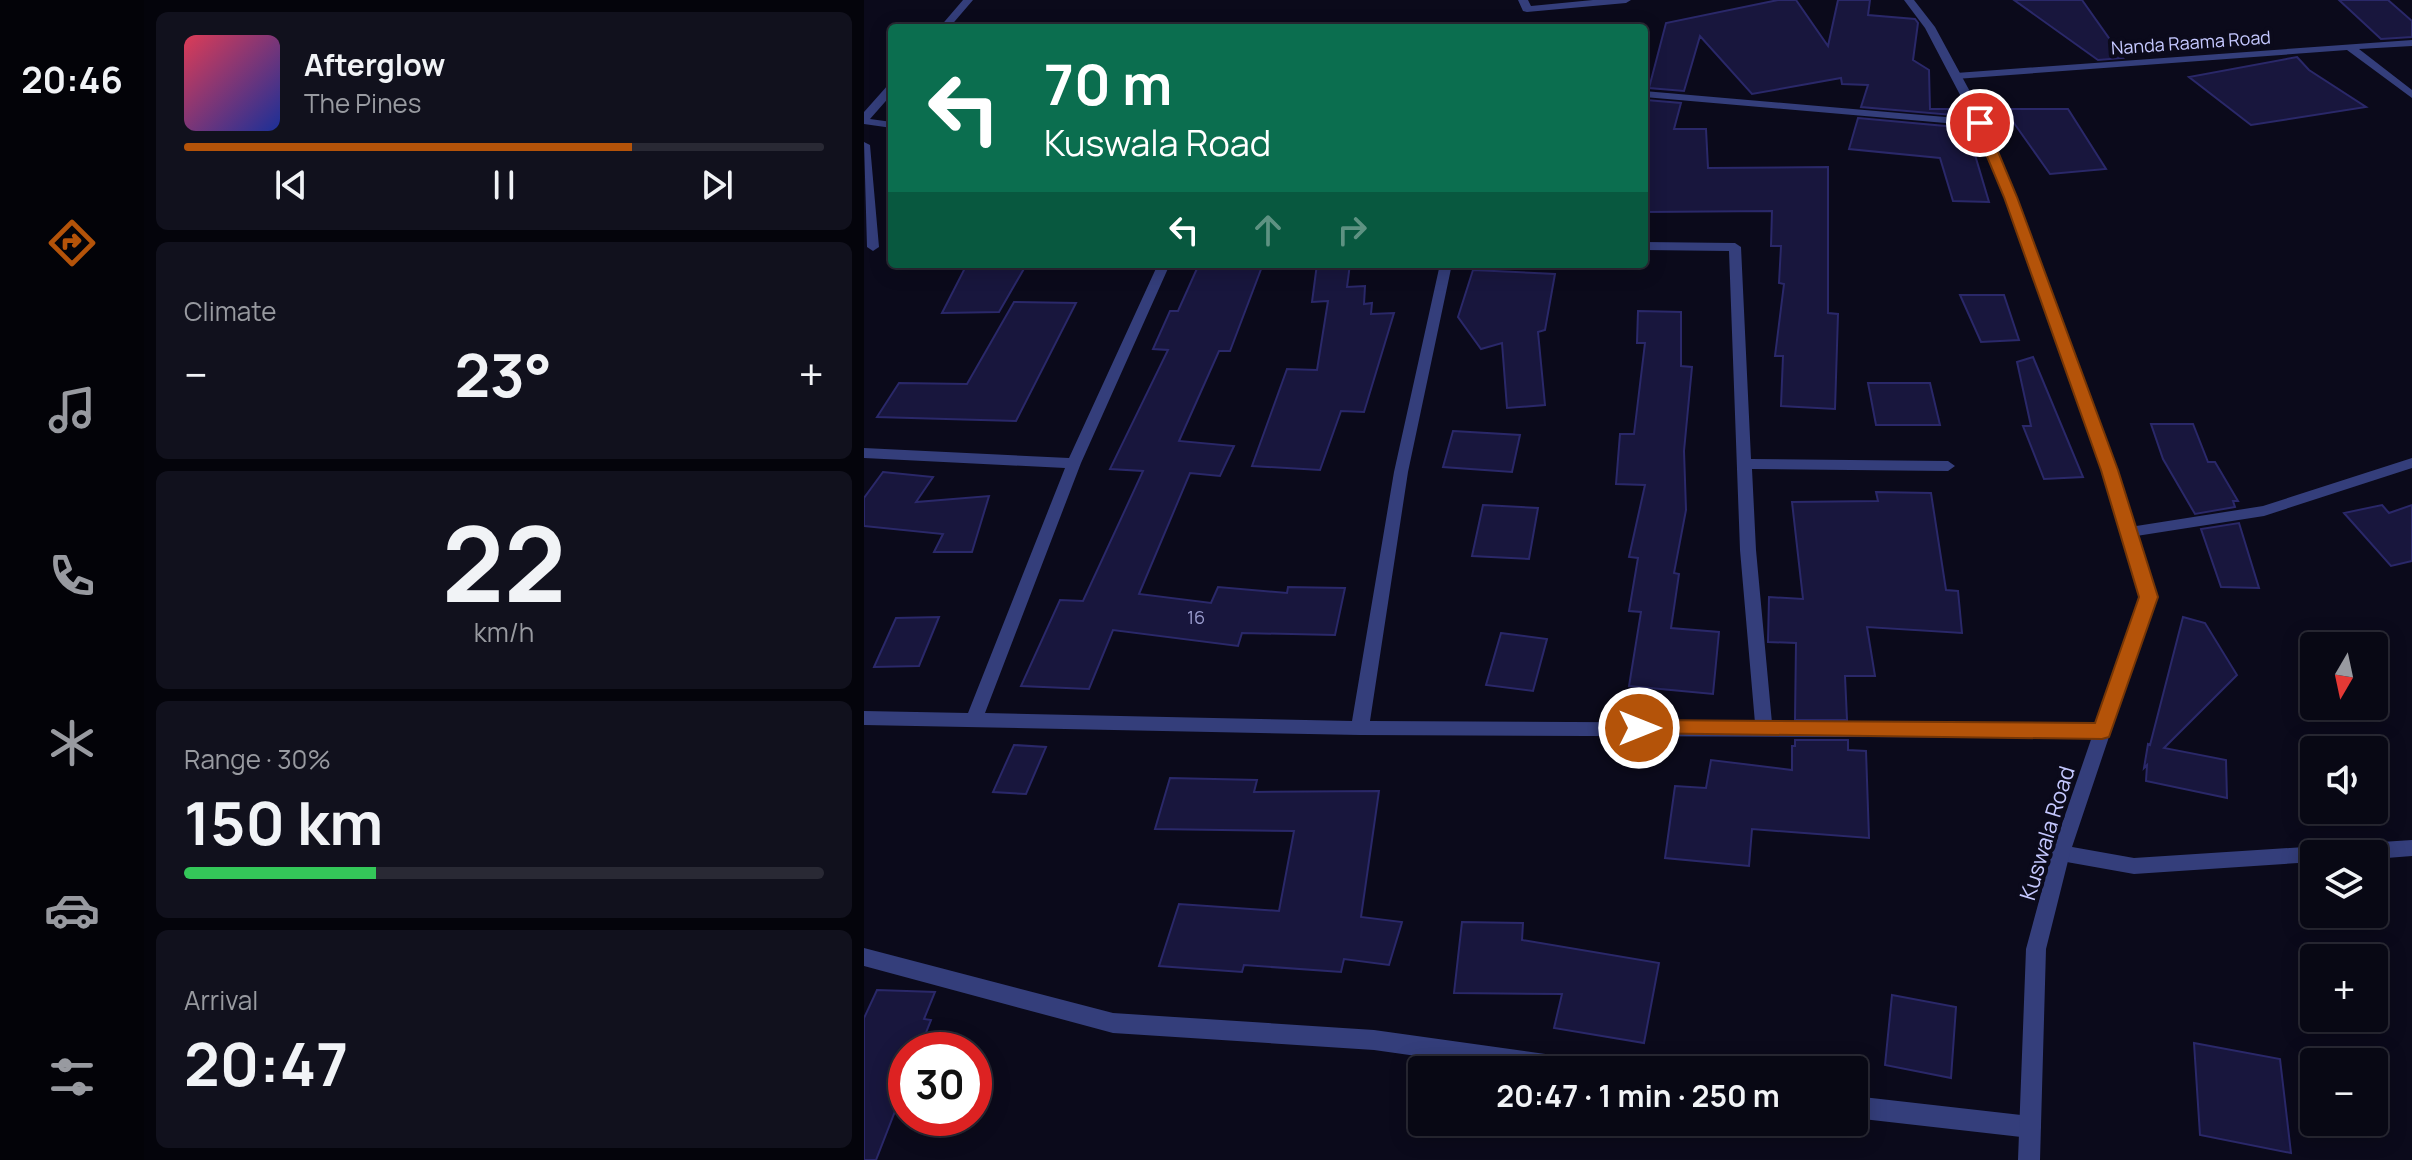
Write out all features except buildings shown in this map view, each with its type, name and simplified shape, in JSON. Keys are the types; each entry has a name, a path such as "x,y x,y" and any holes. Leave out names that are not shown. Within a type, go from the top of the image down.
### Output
{"street":[{"path":"947,24 968,0"},
{"path":"1523,0 1527,9 1626,0"},
{"name":"Kuswala Road","path":"1911,0 1930,27 1980,123 2021,226 2130,532 2148,597 2061,853 2036,949 2029,1160"},
{"name":"Nanda Raama Road","path":"1956,76 2412,43"},
{"path":"2349,47 2412,95"},
{"path":"864,120 888,92"},
{"path":"1648,94 1980,123"},
{"path":"864,120 888,124"},
{"path":"864,145 873,247"},
{"path":"1648,246 1735,247 1748,550 1764,728"},
{"path":"974,719 1074,463 1162,268"},
{"path":"1360,728 1401,472 1445,268"},
{"path":"864,453 1074,463"},
{"path":"2130,532 2264,511 2412,463"},
{"path":"1745,464 1948,466"},
{"path":"864,718 1360,728 2102,731"},
{"path":"2388,850 2412,848"},
{"path":"2061,853 2134,866 2300,855"},
{"path":"864,957 1113,1023 1374,1040 1488,1056"},
{"path":"1868,1109 2030,1127"}],"route":[{"path":"1639,728 2102,731 2148,597 2110,470 2011,197 1980,123"}]}
